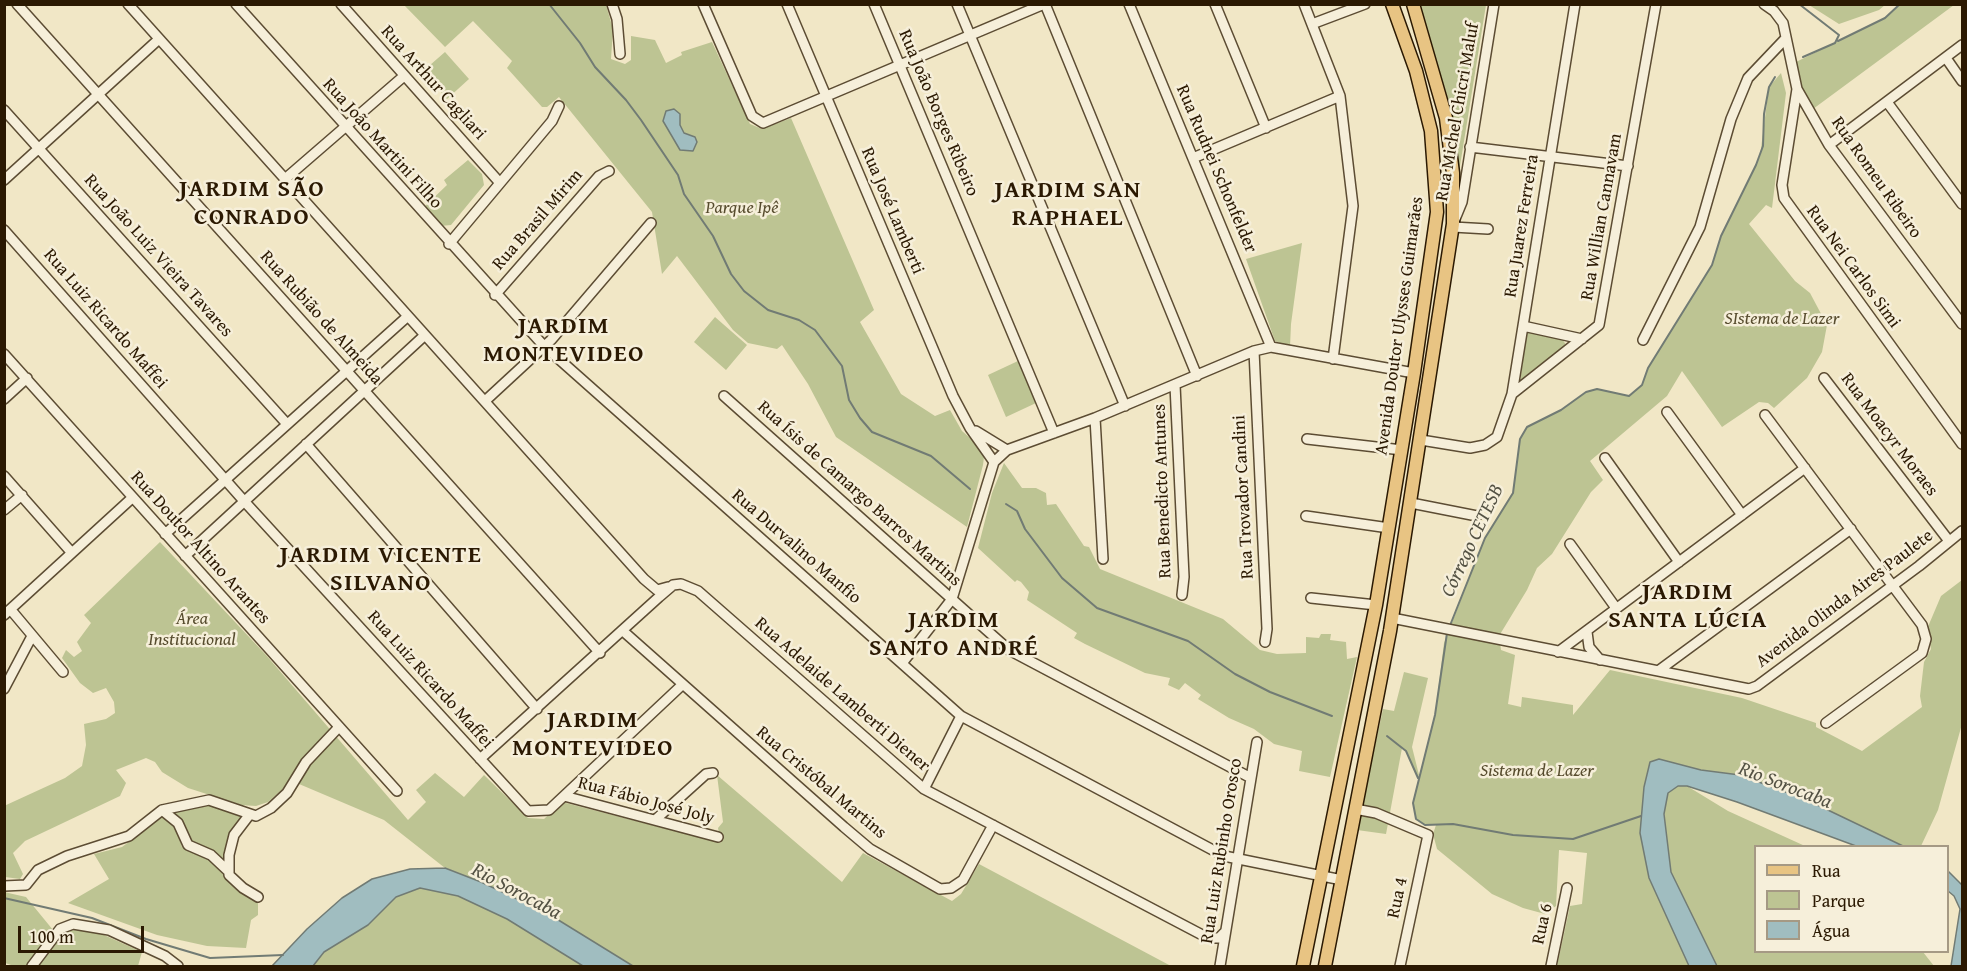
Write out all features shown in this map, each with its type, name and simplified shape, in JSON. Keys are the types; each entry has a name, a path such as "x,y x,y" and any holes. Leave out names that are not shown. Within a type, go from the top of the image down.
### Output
{"main road":[{"name":"Avenida Doutor Ulysses Guimarães","path":"1302,966 1376,605 1434,239 1436,187 1431,131 1416,71 1392,4"},
{"name":"Avenida Doutor Ulysses Guimarães","path":"1324,966 1392,618 1453,226 1453,173 1446,118 1413,4"},
{"path":"1373,621 1392,618"}],"street":[{"name":"Rua Rubião de Almeida","path":"17,4 600,652"},
{"path":"128,4 644,579 651,588 648,608"},
{"name":"Rua João Martini Filho","path":"236,4 505,306"},
{"name":"Rua Arthur Cagliari","path":"341,4 500,183"},
{"path":"612,4 618,27 620,54"},
{"path":"703,4 752,116 757,121 771,121 1044,4 1197,376"},
{"name":"Rua José Lamberti","path":"787,4 953,396 970,428 994,462"},
{"name":"Rua João Borges Ribeiro","path":"874,4 1054,433"},
{"path":"957,4 1125,406"},
{"name":"Rua Rudnei Schonfelder","path":"1129,4 1271,347"},
{"path":"1215,4 1266,128"},
{"path":"1304,4 1340,96 1353,206 1334,359"},
{"path":"1312,24 1365,4"},
{"name":"Rua Michel Chicri Maluf","path":"1453,226 1462,202 1494,4"},
{"name":"Rua Juarez Ferreira","path":"1421,440 1470,448 1485,445 1497,437 1512,394 1575,4"},
{"name":"Rua Willian Cannavam","path":"1512,394 1599,325 1656,4"},
{"name":"Rua Romeu Ribeiro","path":"1764,4 1779,17 1796,86 1829,145 1962,324"},
{"path":"1643,340 1700,227 1731,119 1748,78 1786,38"},
{"path":"4,180 159,39"},
{"path":"1829,145 1962,45"},
{"path":"1946,58 1962,81"},
{"path":"285,179 404,76"},
{"name":"Rua Nei Carlos Simi","path":"1796,86 1782,185 1784,198 1962,444"},
{"path":"1193,158 1340,96"},
{"path":"1887,102 1962,204"},
{"path":"449,244 552,121 559,106"},
{"name":"Rua João Luiz Vieira Tavares","path":"4,110 287,424"},
{"path":"1470,147 1628,166"},
{"name":"Rua Brasil Mirim","path":"495,294 599,176 609,171"},
{"path":"485,401 551,340 651,224"},
{"path":"1453,226 1488,229"},
{"name":"Rua Luiz Ricardo Maffei","path":"4,230 225,480 528,811 549,810 682,685"},
{"name":"Rua Durvalino Manfio","path":"505,306 543,345 962,716 1224,856 1319,876"},
{"path":"165,534 408,316"},
{"path":"1523,326 1582,339"},
{"path":"185,556 425,335"},
{"path":"903,662 952,599 994,462 1007,450 1125,406 1254,351 1271,347 1414,372"},
{"name":"Rua Trovador Candini","path":"1254,351 1267,629 1264,642"},
{"name":"Rua Doutor Altino Arantes","path":"4,354 396,791"},
{"path":"4,399 27,378"},
{"name":"Rua Moacyr Moraes","path":"1824,378 1949,541"},
{"name":"Rua Benedicto Antunes","path":"1175,385 1184,577 1182,595"},
{"name":"Rua Ísis de Camargo Barros Martins","path":"724,396 1009,650 1251,778"},
{"path":"1666,412 1742,515"},
{"path":"1765,415 1922,625 1926,639 1922,653 1826,723"},
{"path":"1095,418 1103,559"},
{"path":"970,428 1007,450"},
{"path":"1307,439 1402,450"},
{"path":"306,444 537,709"},
{"path":"1605,458 1679,562"},
{"path":"1558,652 1805,468"},
{"path":"4,476 72,553"},
{"path":"4,510 22,495"},
{"path":"63,672 32,636 8,613 132,498"},
{"path":"1411,503 1477,516"},
{"path":"1306,516 1389,528"},
{"path":"1658,671 1851,529"},
{"name":"Avenida Olinda Aires Paulete","path":"1392,618 1742,689 1756,686 1962,531"},
{"path":"1570,544 1616,608"},
{"name":"Rua Adelaide Lamberti Diener","path":"644,579 657,591 673,585 691,587 698,591 924,789 1211,939 1222,951"},
{"path":"480,759 673,585"},
{"path":"1311,598 1376,605"},
{"name":"Rua Cristóbal Martins","path":"623,631 870,849 940,888 951,888 963,880 993,825"},
{"path":"1587,632 1589,647 1600,660"},
{"path":"4,689 32,636"},
{"path":"1681,655 1685,676"},
{"path":"924,789 962,716"},
{"path":"4,886 26,885 38,870 68,856 129,836 162,810 209,800 255,816 271,807 287,793 306,762 339,727"},
{"name":"Rua Luiz Rubinho Orosco","path":"1220,966 1257,742"},
{"path":"655,820 706,774 713,773"},
{"name":"Rua Fábio José Joly","path":"564,796 718,837"},
{"name":"Rua 4","path":"1355,809 1376,813 1428,836 1400,966"},
{"path":"162,810 178,823 188,845 211,855 243,888 258,897"},
{"path":"228,871 234,835 250,814"},
{"path":"1319,876 1341,880"},
{"name":"Rua 6","path":"1551,966 1567,888"},
{"path":"32,966 60,929 73,924 109,930 165,956 178,966"},
{"path":"1211,939 1219,938 1225,932"}],"green space":[{"name":"Parque Ipê","path":"404,5 606,5 613,29 611,59 625,64 631,60 631,36 655,40 666,63 682,55 681,52 712,42 750,124 762,129 791,118 874,310 860,322 901,394 935,416 950,410 962,431 978,445 984,457 983,465 967,527 836,437 808,384 782,345 777,349 748,343 733,330 677,256 662,274 652,212 559,97 547,107 542,107 507,68 512,61 473,21 445,47"},
{"path":"1420,5 1486,5 1459,172 1449,103"},
{"path":"1809,5 1885,5 1879,10 1839,24"},
{"path":"1900,5 1954,5 1813,109 1800,87 1794,63 1885,18"},
{"path":"445,52 469,79 447,99 422,72"},
{"name":"Sistema de Lazer","path":"1781,73 1786,93 1772,208 1766,205 1749,224 1795,281 1810,293 1827,325 1822,352 1807,378 1774,408 1768,403 1759,402 1722,427 1682,371 1667,396 1590,461 1603,480 1591,492 1552,554 1537,568 1527,590 1499,636 1501,650 1515,655 1508,704 1521,707 1522,697 1573,705 1573,715 1610,670 1742,698 1816,723 1816,727 1862,751 1922,707 1920,696 1924,662 1931,649 1927,629 1941,596 1962,580 1962,724 1938,810 1921,845 1901,845 1807,800 1740,775 1701,770 1659,759 1650,763 1640,833 1649,878 1689,966 1557,966 1570,906 1582,904 1587,853 1559,850 1556,906 1545,914 1523,908 1492,894 1437,849 1433,834 1436,825 1425,825 1416,819 1413,803 1435,715 1444,643 1485,538 1513,493 1520,439 1527,427 1561,410 1586,392 1597,389 1629,396 1642,385 1648,368 1712,265 1721,236 1760,156 1769,87"},
{"path":"468,160 482,174 484,185 451,225 440,226 422,209 447,185 444,180"},
{"path":"1302,243 1290,347 1275,341 1246,259"},
{"path":"715,317 747,345 726,370 694,342"},
{"path":"1529,331 1563,340 1566,345 1520,383 1526,336"},
{"path":"1018,361 1036,403 1006,417 988,375"},
{"path":"1004,463 1022,488 1036,488 1046,493 1047,505 1056,504 1084,546 1089,547 1100,569 1223,619 1260,650 1277,654 1306,653 1306,637 1319,638 1321,634 1331,634 1330,640 1346,642 1347,659 1357,657 1330,777 1299,771 1302,751 1274,744 1254,729 1229,718 1198,699 1201,695 1185,683 1179,690 1168,685 1170,678 1145,673 1074,638 1077,633 1027,600 1029,592 1021,582 1017,580 1015,582 978,548 992,493"},
{"name":"Área Institucional","path":"160,542 266,655 408,820 426,802 416,790 435,773 464,797 484,775 528,818 544,819 562,802 721,843 718,828 723,822 717,775 842,882 863,853 952,901 961,894 979,864 1171,966 633,966 547,913 445,868 384,820 292,781 268,802 256,806 241,805 188,788 162,772 155,762 146,758 116,770 126,783 120,796 25,841 13,853 23,874 20,879 5,877 4,806 65,778 82,766 86,745 84,724 106,719 115,713 114,702 106,688 93,693 80,683 62,658 66,650 74,657 82,651 77,642 91,623 84,615"},
{"path":"1404,672 1428,678 1412,747 1419,775 1418,777 1406,751 1402,748 1386,834 1357,830 1383,709 1394,711"},
{"path":"1678,786 1687,786 1728,811 1803,845 1754,845 1754,953 1924,953 1934,966 1717,966 1671,872 1664,814 1668,793"},
{"path":"195,805 213,805 245,816 230,836 225,865 191,844 168,811"},
{"path":"164,815 175,822 182,847 211,861 232,884 258,902 258,915 251,920 246,948 207,946 157,935 68,903 109,879 94,854 122,847 145,830 154,818"},
{"path":"420,888 458,896 507,919 583,966 313,966 324,952 368,925 396,897"},
{"path":"4,892 26,897 53,930 28,966 14,966 5,963"},
{"path":"73,930 95,931 142,952 138,966 36,966 60,936"}],"water":[{"path":"674,109 680,114 680,125 684,133 695,137 697,142 693,151 680,150 663,121 666,111"},
{"name":"Rio Sorocaba","path":"1659,759 1701,770 1740,775 1807,800 1901,845 1853,845 1737,802 1687,786 1678,786 1668,793 1664,814 1671,872 1717,966 1689,966 1649,878 1640,833 1644,787 1650,762"},
{"name":"Rio Sorocaba","path":"445,868 547,913 633,966 583,966 507,919 458,896 420,888 396,897 368,925 324,952 313,966 272,966 307,929 342,898 372,879 410,869"},
{"path":"1949,872 1962,885 1962,966 1951,966 1960,909 1954,896 1949,892"}],"waterway":[{"path":"549,4 580,43 595,67 641,120 678,175 684,194 713,236 731,274 744,291 768,310 799,320 815,330 842,366 849,400 872,432 931,456 970,489"},
{"name":"Córrego CETESB","path":"1799,4 1839,35 1835,43 1803,57"},
{"path":"1838,41 1885,18 1900,4"},
{"name":"Córrego CETESB","path":"1449,628 1485,538 1513,493 1520,439 1527,427 1561,410 1586,392 1597,389 1629,396 1642,385 1648,368 1712,265 1721,236 1756,165 1763,146 1764,114 1769,87 1775,77"},
{"path":"1006,504 1017,511 1025,529 1062,578 1097,608 1188,641 1235,674 1270,692 1332,716"},
{"name":"Córrego CETESB","path":"1447,633 1435,715 1413,803 1416,819 1425,825 1453,824 1513,835 1573,839 1641,816"},
{"path":"1387,736 1406,751 1418,778"},
{"path":"4,898 92,918 146,939 210,958 283,955"}],"district":[{"name":"JARDIM SÃO CONRADO","path":"252,204"},
{"name":"JARDIM SAN RAPHAEL","path":"1068,205"},
{"name":"JARDIM MONTEVIDEO","path":"564,341"},
{"name":"JARDIM VICENTE SILVANO","path":"381,570"},
{"name":"JARDIM SANTA LÚCIA","path":"1688,607"},
{"name":"JARDIM SANTO ANDRÉ","path":"954,635"},
{"name":"JARDIM MONTEVIDEO","path":"593,735"}],"park label":[{"name":"SIstema de Lazer","path":"1782,319"}]}
